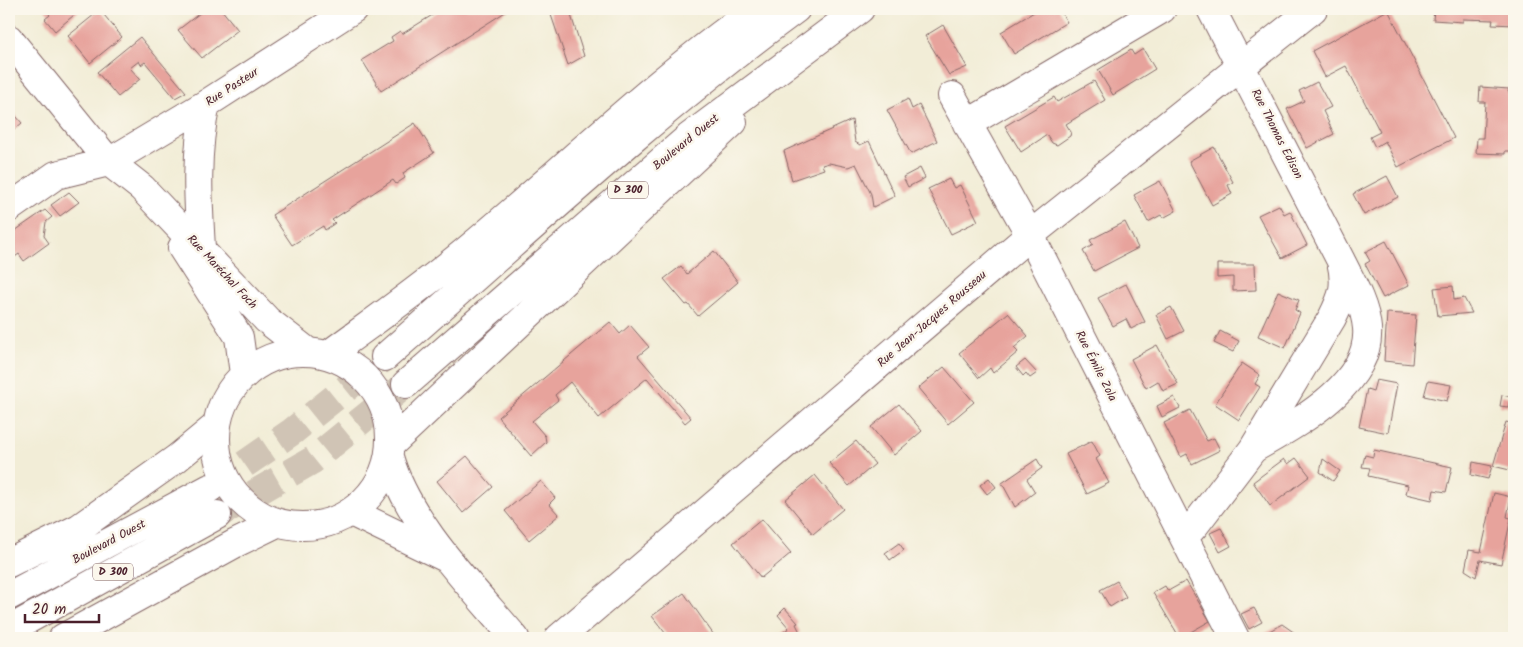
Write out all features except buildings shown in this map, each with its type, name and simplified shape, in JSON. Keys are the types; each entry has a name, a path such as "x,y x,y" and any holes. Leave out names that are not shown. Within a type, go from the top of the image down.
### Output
{"main road":[{"name":"Rue Pasteur","path":"9,208 56,175 109,162 206,104 353,9"},
{"path":"317,353 412,295 474,244 609,124 720,34 756,9"},
{"name":"D 300","path":"385,357 616,155 734,55 796,9"},
{"name":"Boulevard Ouest","path":"406,384 689,137 860,9"},
{"path":"968,124 1162,9"},
{"name":"Rue Thomas Edison","path":"1211,9 1242,65 1341,261 1360,301 1367,328 1365,353 1350,378 1331,397 1296,424 1253,449"},
{"name":"Rue Jean-Jacques Rousseau","path":"559,638 1030,235 1313,9"},
{"name":"Rue Maréchal Foch","path":"9,39 109,162 142,188 201,248 267,320 317,353"},
{"path":"515,638 448,558 396,482 389,451 386,413 377,392 367,379 349,364 317,353 286,353 265,360 244,374 231,389 221,408 216,426 217,456 226,481 236,496 252,510 277,523 297,526 326,523 352,512 373,490 382,477 389,451 815,43"},
{"name":"Rue Émile Zola","path":"952,96 1030,235 1184,536 1230,637"},
{"path":"201,248 197,190 199,133 206,104"},
{"name":"Rue Maréchal Foch","path":"142,188 239,337 244,374"},
{"name":"Rue Thomas Edison","path":"1184,536 1195,525 1253,449 1332,318 1343,296 1345,277 1341,261"},
{"path":"9,564 78,528 176,459 216,426"},
{"name":"Boulevard Ouest","path":"9,596 210,488"},
{"path":"352,512 448,558"},
{"name":"D 300","path":"9,630 217,515"},
{"path":"63,638 236,543 277,523"}],"tunnel":[{"path":"210,488 293,431 385,357"},
{"path":"217,515 313,460 406,384"}]}
